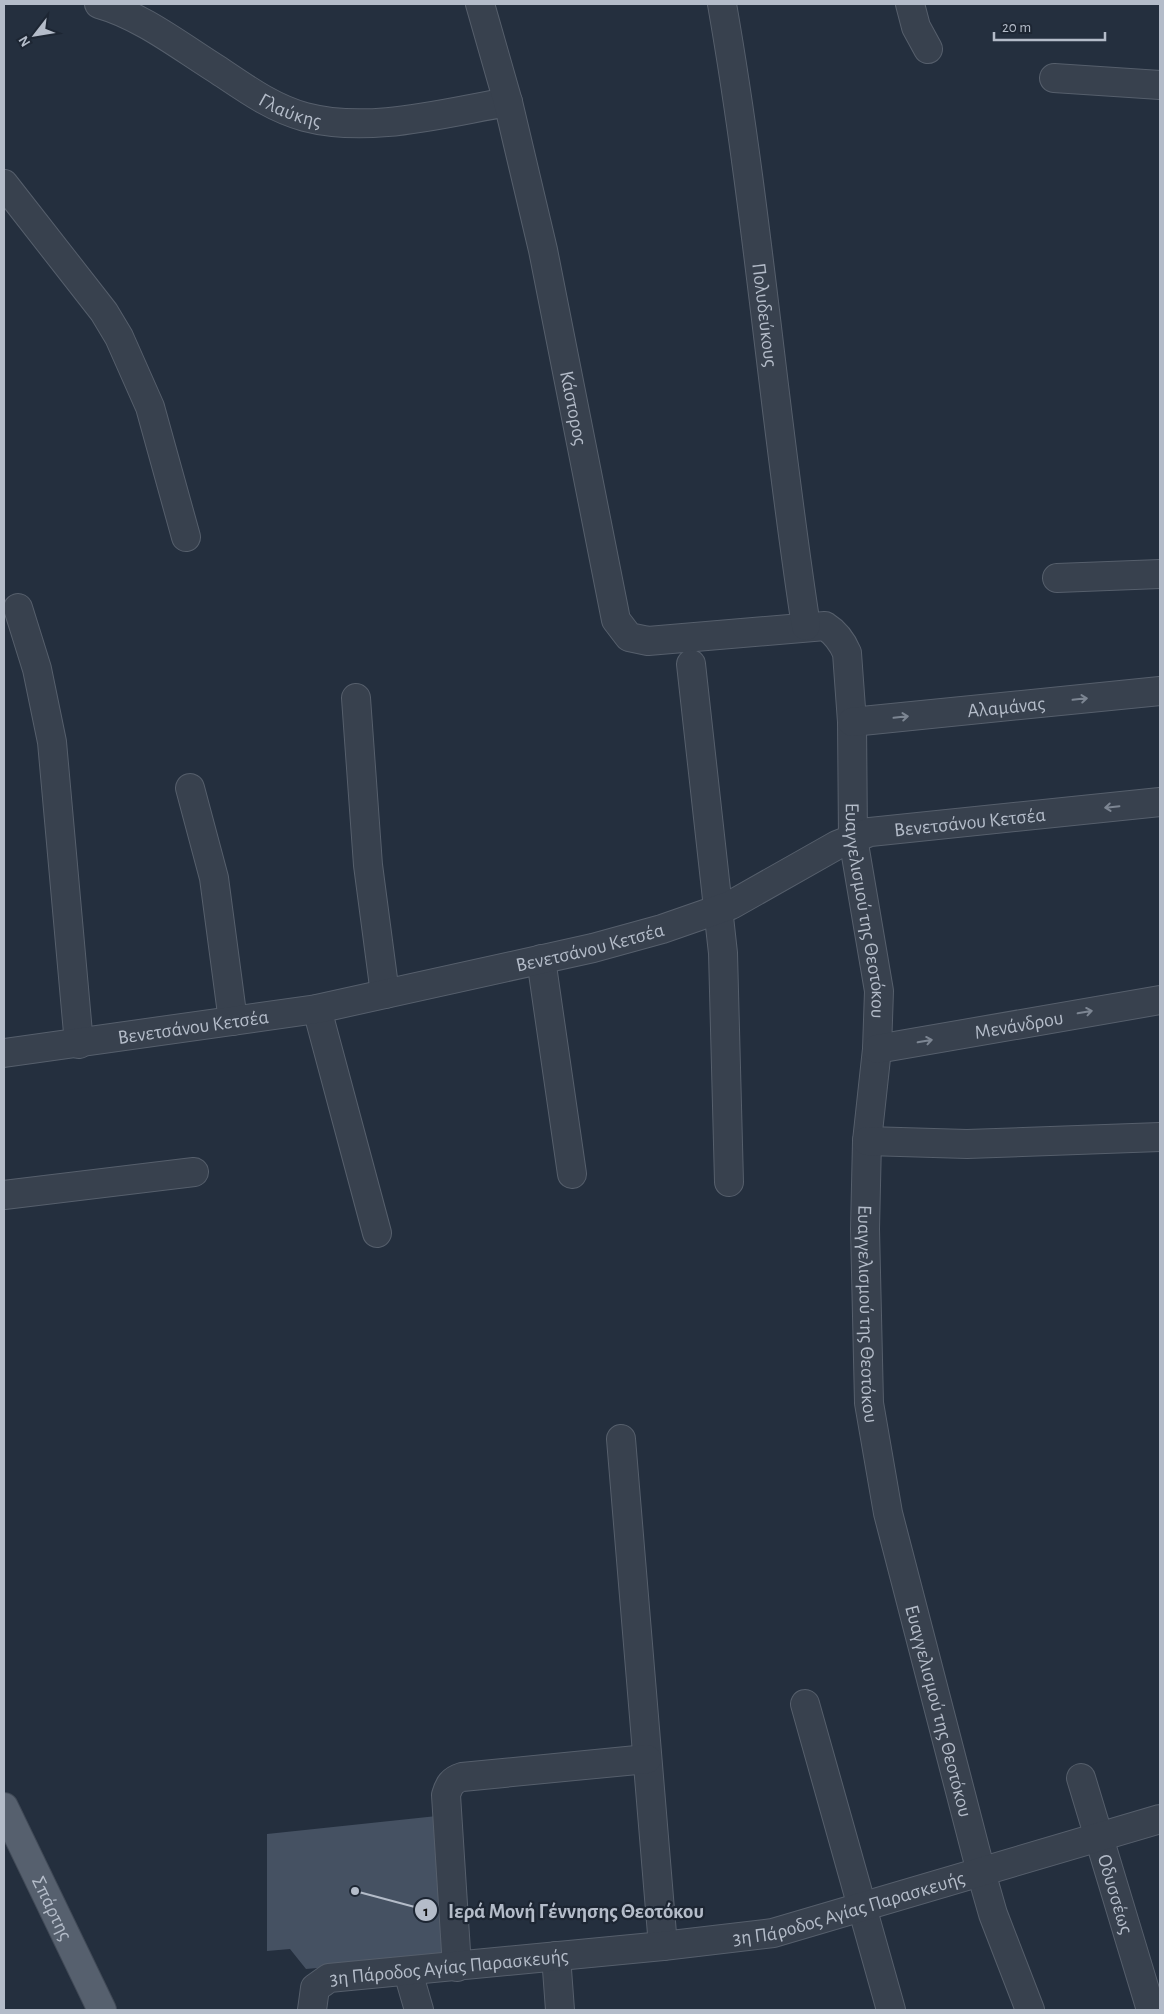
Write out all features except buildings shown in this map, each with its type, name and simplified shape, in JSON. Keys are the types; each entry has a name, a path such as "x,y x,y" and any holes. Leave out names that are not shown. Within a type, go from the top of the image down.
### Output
{"main road":[{"name":"Σπάρτης","path":"4,1807 102,2010"}],"street":[{"name":"Γλαύκης","path":"99,4 126,14 147,26 267,102 305,117 353,123 399,120 508,102"},
{"name":"Κάστορος","path":"480,4 508,102 543,250 616,620 629,638 648,641 806,626"},
{"name":"Πολυδεύκους","path":"722,4 739,98 787,506 806,626"},
{"path":"910,4 916,27 928,50"},
{"path":"1054,78 1160,84"},
{"path":"4,184 104,312 119,338 150,407 186,536"},
{"path":"1056,578 1160,574"},
{"path":"18,608 36,669 52,742 79,1044"},
{"name":"Ευαγγελισμού της Θεοτόκου","path":"806,626 825,626 833,631 843,643 847,653 852,722 853,838 879,991 877,1049 867,1141 865,1229 869,1393 876,1452 888,1513 981,1872 993,1914 1030,2010"},
{"path":"691,664 725,984 729,1182"},
{"name":"Αλαμάνας","path":"852,722 1160,691"},
{"path":"356,698 368,865 385,994"},
{"path":"190,788 214,878 233,1021"},
{"name":"Βενετσάνου Κετσέα","path":"4,1053 79,1044 317,1009 542,960 662,929 731,905 853,838 870,832 1160,802"},
{"path":"542,960 572,1174"},
{"name":"Μενάνδρου","path":"877,1049 1160,1000"},
{"path":"317,1009 377,1233"},
{"path":"867,1141 967,1144 1160,1137"},
{"path":"4,1195 194,1172"},
{"path":"620,1439 663,1946"},
{"path":"806,1704 892,2010"},
{"path":"457,1967 446,1795 448,1786 454,1780 462,1777 647,1759"},
{"name":"Οδυσσέως","path":"1081,1778 1151,2010"},
{"name":"3η Πάροδος Αγίας Παρασκευής","path":"312,2010 315,1988 329,1978 408,1972 773,1933 862,1905 1160,1819"},
{"path":"556,1956 560,2010"},
{"path":"408,1972 419,2010"}],"place":[{"name":"Ιερά Μονή Γέννησης Θεοτόκου","path":"355,1891"}]}
